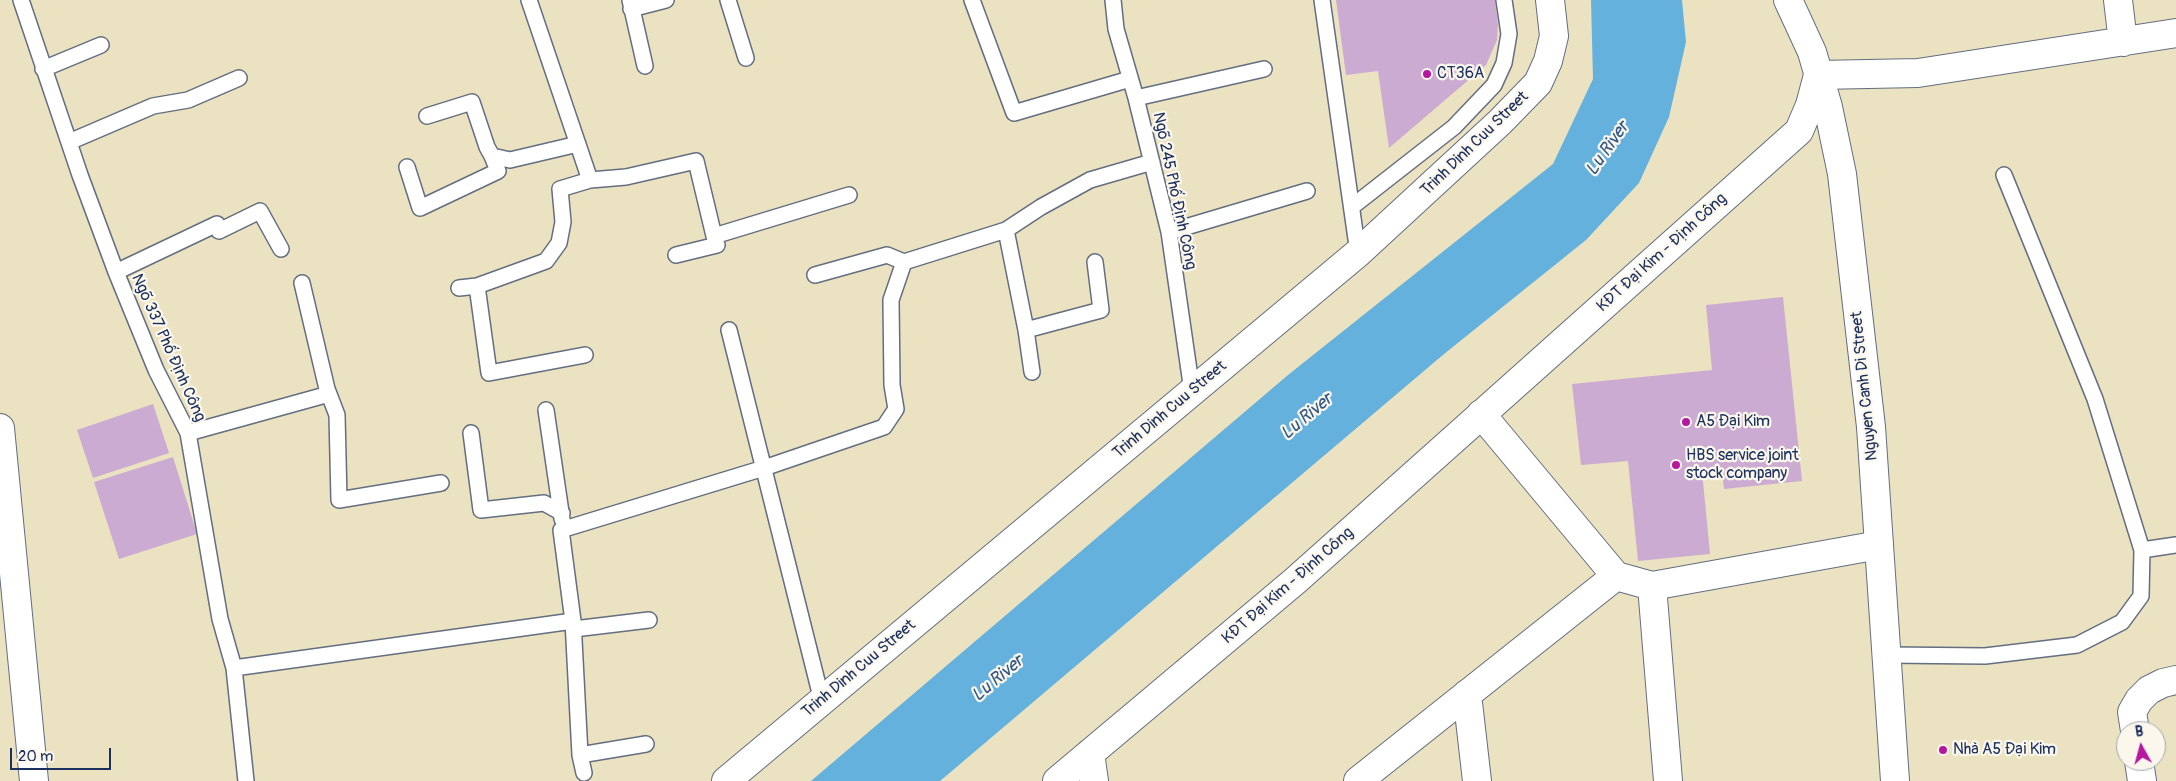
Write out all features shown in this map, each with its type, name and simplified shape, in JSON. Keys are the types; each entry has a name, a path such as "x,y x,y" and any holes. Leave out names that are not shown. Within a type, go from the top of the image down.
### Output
{"street":[{"name":"Trinh Dinh Cuu Street","path":"726,781 1358,253 1493,129 1538,83 1548,60 1554,36 1550,0"},
{"name":"Nguyen Canh Di Street","path":"1788,0 1812,52 1828,107 1842,174 1871,427 1895,781"},
{"path":"2118,0 2123,42"},
{"path":"1818,75 1918,73 2176,33"},
{"name":"KĐT Đại Kim - Định Công","path":"1057,781 1295,581 1799,131 1810,105 1818,75"},
{"path":"1481,414 1616,576 1652,586 1879,545"},
{"path":"0,428 34,781"},
{"path":"1358,781 1616,576"},
{"path":"1652,586 1668,781"},
{"path":"2133,721 2132,712 2139,700 2156,686 2176,680"},
{"path":"1467,694 1477,781"},
{"path":"1090,753 1094,781"}],"lane":[{"name":"Ngõ 337 Phố Định Công","path":"21,0 43,69 116,272 156,370 188,433 220,619 234,668 246,781"},
{"path":"529,0 590,180"},
{"path":"645,66 630,5 666,0"},
{"path":"728,0 746,58"},
{"path":"972,0 1014,113 1130,79"},
{"name":"Ngõ 245 Phố Định Công","path":"1113,0 1116,30 1136,98 1169,232 1192,391"},
{"path":"1322,0 1353,206 1358,253"},
{"path":"1353,206 1454,127 1494,85 1504,63 1509,34 1504,0"},
{"path":"43,69 101,45"},
{"path":"1136,98 1264,69"},
{"path":"69,142 153,106 188,100 239,78"},
{"path":"407,167 420,208 498,171 486,147 472,102 426,116"},
{"path":"492,156 510,160 578,144"},
{"path":"459,288 477,286 546,262 559,243 562,222 560,189 590,180 626,177 696,161 717,245 676,255"},
{"path":"815,275 887,254 904,262 1006,230 1090,180 1152,162"},
{"path":"1887,655 1985,656 2077,645 2122,622 2141,596 2142,550 2095,399 2004,175"},
{"path":"1169,232 1307,191"},
{"path":"714,236 849,195"},
{"path":"116,272 217,224 219,231 260,211 281,249"},
{"path":"1006,230 1026,330 1032,372"},
{"path":"561,530 764,468 884,426 896,409 892,385 891,300 904,262"},
{"path":"1026,330 1102,310 1095,262"},
{"path":"302,284 336,415 339,500 441,483"},
{"path":"477,286 489,374 585,355"},
{"path":"728,330 822,701"},
{"path":"188,433 329,394"},
{"path":"546,410 562,513 561,530 574,625 580,755 584,773"},
{"path":"471,433 481,510 544,503 562,513"},
{"path":"2142,550 2176,545"},
{"path":"234,668 574,625 648,620"},
{"path":"580,755 646,744"}],"water":[{"name":"Lu River","path":"1591,0 1682,0 1686,42 1669,117 1639,183 1586,240 1444,354 940,781 811,781 1288,375 1553,164 1593,79"}],"building":[{"name":"CT36A","path":"1336,0 1495,0 1498,24 1497,40 1486,65 1389,148 1378,71 1346,75"},
{"name":"A5 Đại Kim","path":"1783,297 1802,481 1724,489 1722,469 1702,471 1710,554 1638,561 1628,461 1581,465 1572,384 1712,370 1706,305"},
{"path":"153,404 169,453 93,478 77,430"},
{"path":"173,457 197,534 119,559 94,482"}],"place":[{"name":"CT36A","path":"1427,74"},
{"name":"A5 Đại Kim","path":"1686,422"},
{"name":"HBS service joint stock company","path":"1676,465"},
{"name":"Nhà A5 Đại Kim","path":"1943,750"}]}
